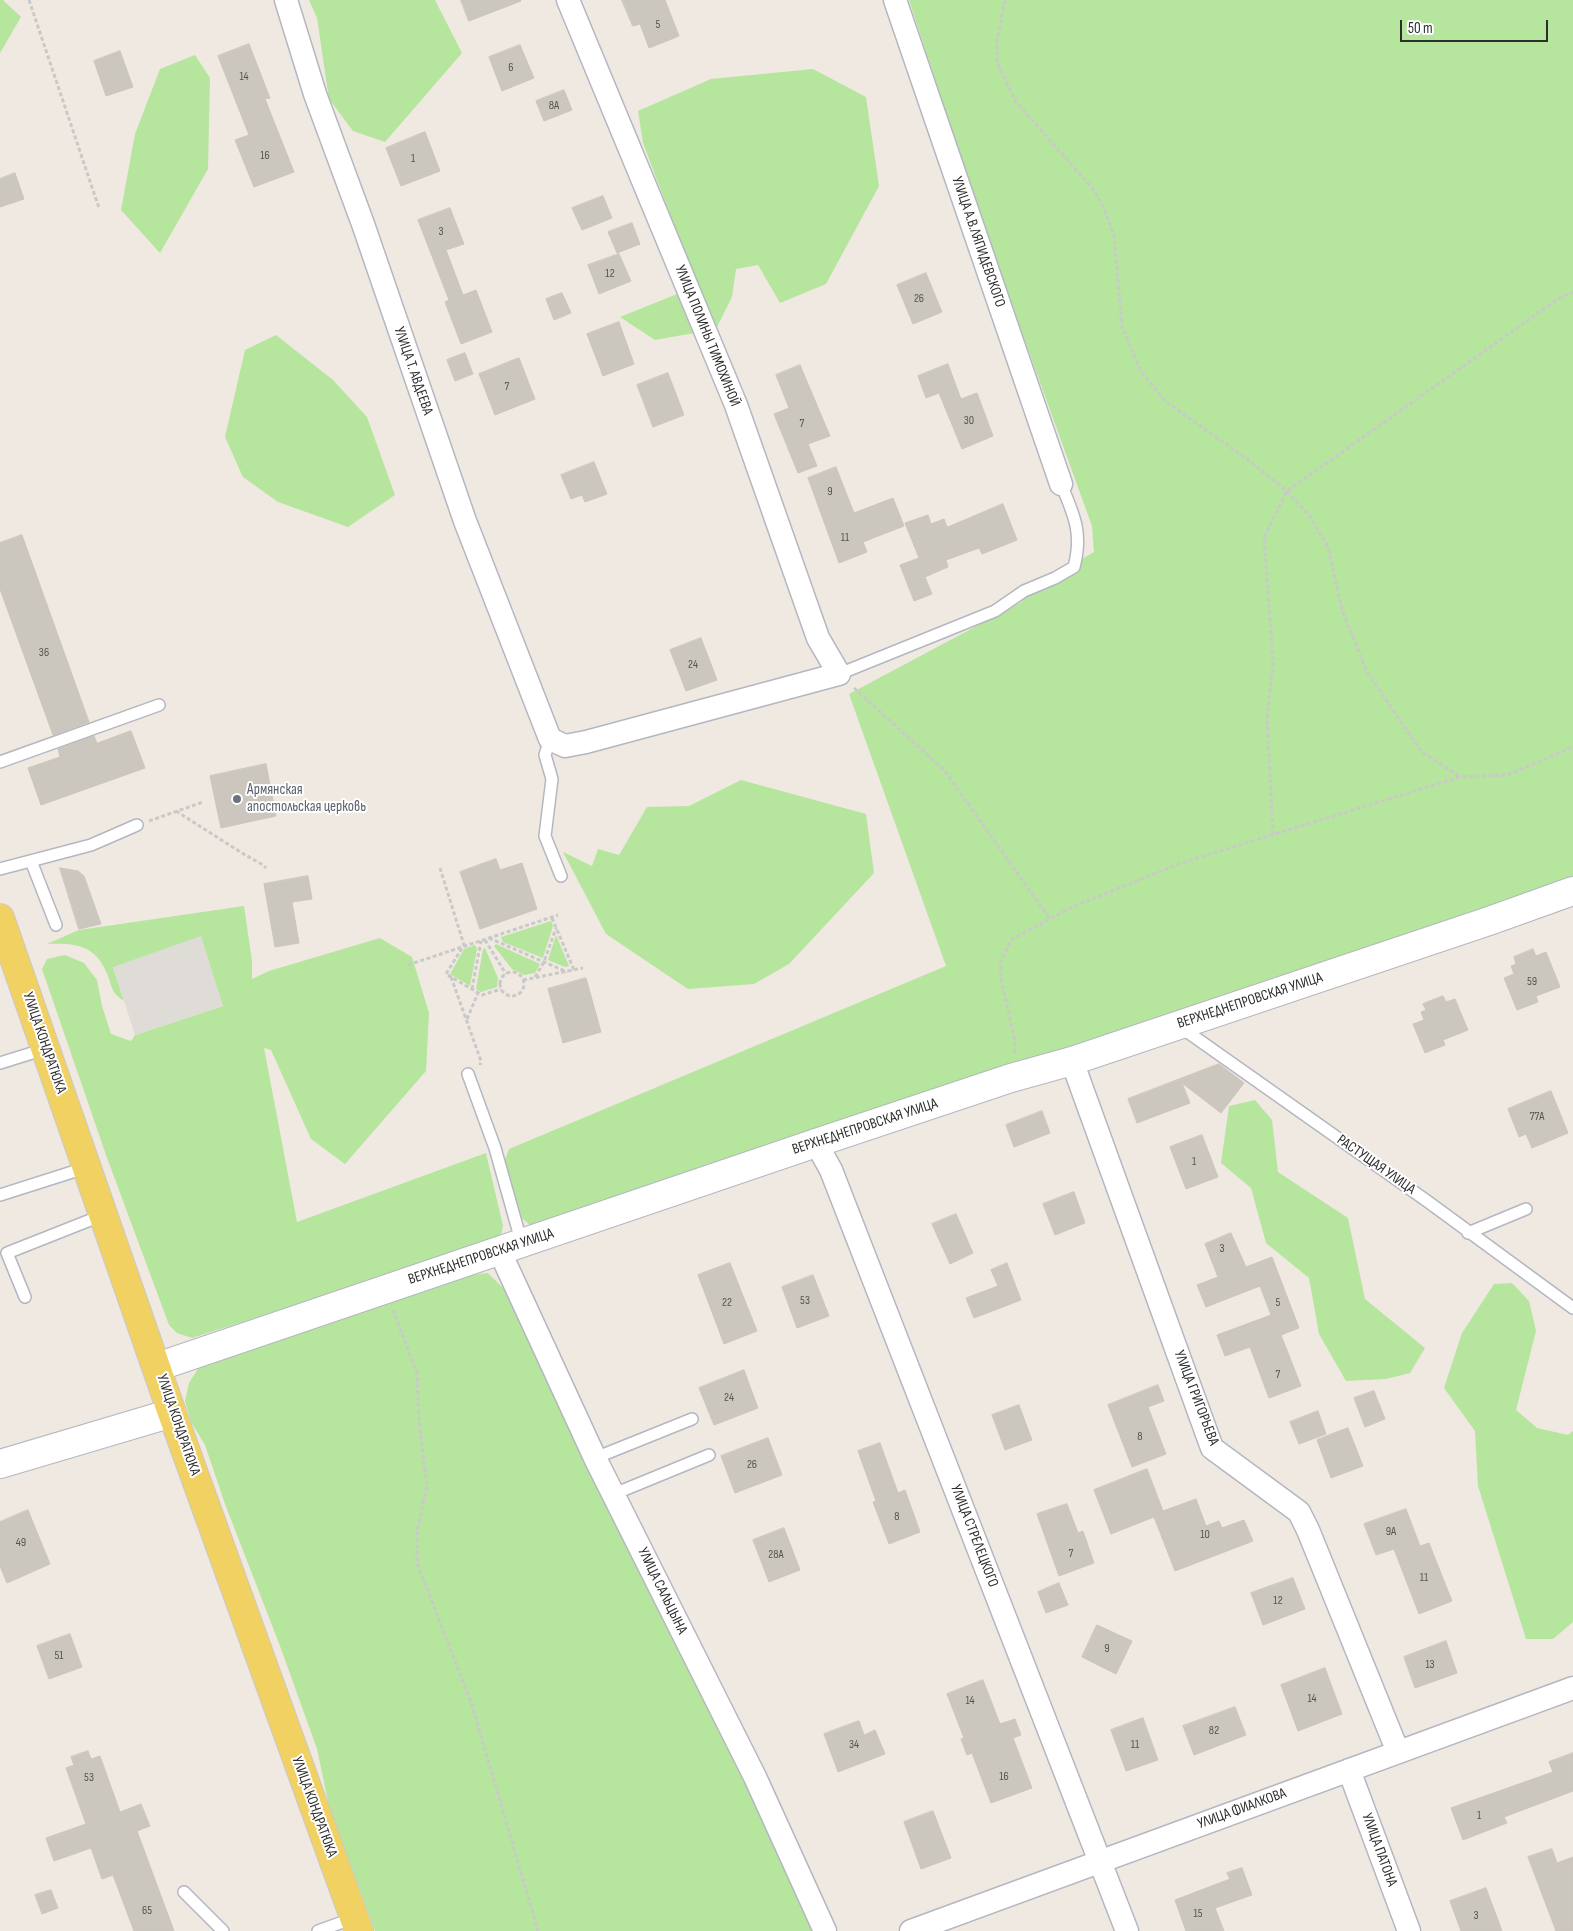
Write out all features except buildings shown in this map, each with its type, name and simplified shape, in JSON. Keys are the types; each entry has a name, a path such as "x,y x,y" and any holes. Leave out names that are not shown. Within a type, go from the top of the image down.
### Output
{"main road":[{"name":"УЛИЦА КОНДРАТЮКА","path":"0,918 158,1366 172,1413 356,1925"}],"street":[{"name":"УЛИЦА Т. АВДЕЕВА","path":"286,0 315,94 366,234 465,522 550,739"},
{"name":"УЛИЦА ПОЛИНЫ ТИМОХИНОЙ","path":"568,0 736,405 818,638 839,674"},
{"name":"УЛИЦА А.В.ЛЯПИДЕВСКОГО","path":"896,0 1061,484"},
{"path":"550,739 565,746 586,742 839,674"},
{"name":"ВЕРХНЕДНЕПРОВСКАЯ УЛИЦА","path":"158,1366 385,1288 511,1248 816,1143 1011,1078 1072,1061 1573,891"},
{"name":"УЛИЦА ГРИГОРЬЕВА","path":"1072,1061 1212,1448 1299,1512 1398,1752"},
{"name":"УЛИЦА СТРЕЛЕЦКОГО","path":"816,1143 831,1170 1101,1860 1127,1931"},
{"name":"УЛИЦА САЛЬЦЫНА","path":"511,1248 596,1458 755,1777 825,1931"},
{"path":"0,1464 172,1413"},
{"name":"УЛИЦА ФИАЛКОВА","path":"911,1931 1573,1688"},
{"name":"УЛИЦА ПАТОНА","path":"1349,1770 1409,1931"}],"lane":[{"path":"839,674 996,611 1024,592 1074,567 1079,549 1076,521 1061,484"},
{"path":"0,762 159,704"},
{"path":"550,739 545,755 552,779 546,836 561,876"},
{"path":"0,870 91,845 137,825"},
{"path":"31,861 56,925"},
{"name":"РАСТУЩАЯ УЛИЦА","path":"1177,1026 1419,1196 1573,1308"},
{"path":"0,1062 46,1048"},
{"path":"468,1074 495,1148 511,1248"},
{"path":"0,1195 88,1167"},
{"path":"1468,1233 1526,1209"},
{"path":"25,1297 7,1254 104,1214"},
{"path":"596,1458 692,1419"},
{"path":"614,1494 709,1455"},
{"path":"184,1892 223,1931"},
{"path":"318,1931 356,1925"}],"path":[{"path":"29,0 100,208"},
{"path":"1005,0 997,42 997,62 1016,102 1093,189 1104,208 1114,235 1122,326 1140,370 1165,401 1247,459 1287,491 1310,516 1328,547 1342,610 1367,672 1422,751 1460,777"},
{"path":"1273,835 1267,720 1273,662 1264,537 1287,491 1558,299 1573,292"},
{"path":"839,674 944,770 1050,919"},
{"path":"1011,1078 1015,1056 1014,1037 1001,978 1000,964 1011,940 1070,908 1181,863 1460,777 1507,775 1573,747"},
{"path":"137,825 203,802"},
{"path":"176,811 242,854 263,864 266,868"},
{"path":"440,868 463,947 446,974 482,995 501,989"},
{"path":"408,965 558,915"},
{"path":"552,918 574,970"},
{"path":"534,978 544,962 556,927"},
{"path":"487,939 567,972"},
{"path":"487,939 506,974"},
{"path":"472,989 481,941"},
{"path":"523,980 583,968"},
{"path":"515,972 521,976 523,988 518,994 510,996 501,989 500,981 506,974 515,972"},
{"path":"451,977 481,1061"},
{"path":"466,1019 478,993"},
{"path":"385,1288 417,1373 419,1422 427,1485 417,1532 417,1563 472,1706 538,1931"}],"green space":[{"path":"0,0 3,0 21,17 0,53"},
{"path":"309,0 435,0 462,53 385,142 353,131 329,99 317,18"},
{"path":"909,0 1573,0 1573,879 533,1228 522,1218 505,1160 509,1149 946,966 849,694 1020,603 1045,580 1094,552 1092,526 986,233"},
{"path":"195,55 210,78 208,169 160,253 121,210 135,134 160,69"},
{"path":"813,69 866,97 879,186 826,284 780,303 758,265 736,269 732,297 716,329 655,340 620,317 697,286 643,143 638,111 711,79"},
{"path":"276,335 333,380 367,417 395,495 348,527 278,502 243,477 225,437 245,350"},
{"path":"741,780 866,814 874,873 789,964 754,984 688,989 606,934 563,852 592,866 598,849 619,855 647,807 689,806"},
{"path":"244,906 252,961 252,979 269,971 380,938 412,957 429,1013 426,1071 345,1164 311,1139 271,1050 264,1048 297,1222 486,1153 503,1226 501,1235 494,1242 192,1338 177,1333 169,1325 106,1155 42,969 47,959 65,955 84,963 97,980 102,1006 111,1034 131,1041 135,1035 223,1006 113,967 124,1001 115,993 103,966 91,952 68,944 47,944 79,930"},
{"path":"551,921 553,926 543,958 503,942 501,937"},
{"path":"556,935 569,966 565,967 548,960"},
{"path":"496,944 540,964 535,973 524,975 512,969 494,946"},
{"path":"475,945 477,949 470,986 450,974 464,949"},
{"path":"485,948 498,978 497,987 481,992 476,989 483,949"},
{"path":"1255,1100 1272,1120 1278,1172 1348,1218 1365,1299 1425,1348 1410,1373 1386,1379 1346,1381 1319,1334 1309,1278 1266,1243 1251,1188 1221,1163 1229,1106"},
{"path":"488,1273 507,1292 817,1931 375,1931 329,1806 317,1749 280,1646 225,1504 205,1445 191,1422 185,1401 189,1383 201,1364 470,1275"},
{"path":"1512,1283 1529,1301 1536,1331 1516,1410 1537,1428 1568,1435 1573,1431 1573,1622 1553,1639 1526,1639 1478,1486 1475,1431 1444,1388 1462,1333 1494,1284"}],"shaded area":[{"path":"201,936 223,1006 135,1035 113,967"}],"place":[{"name":"Армянская апостольская церковь","path":"237,799"}]}
